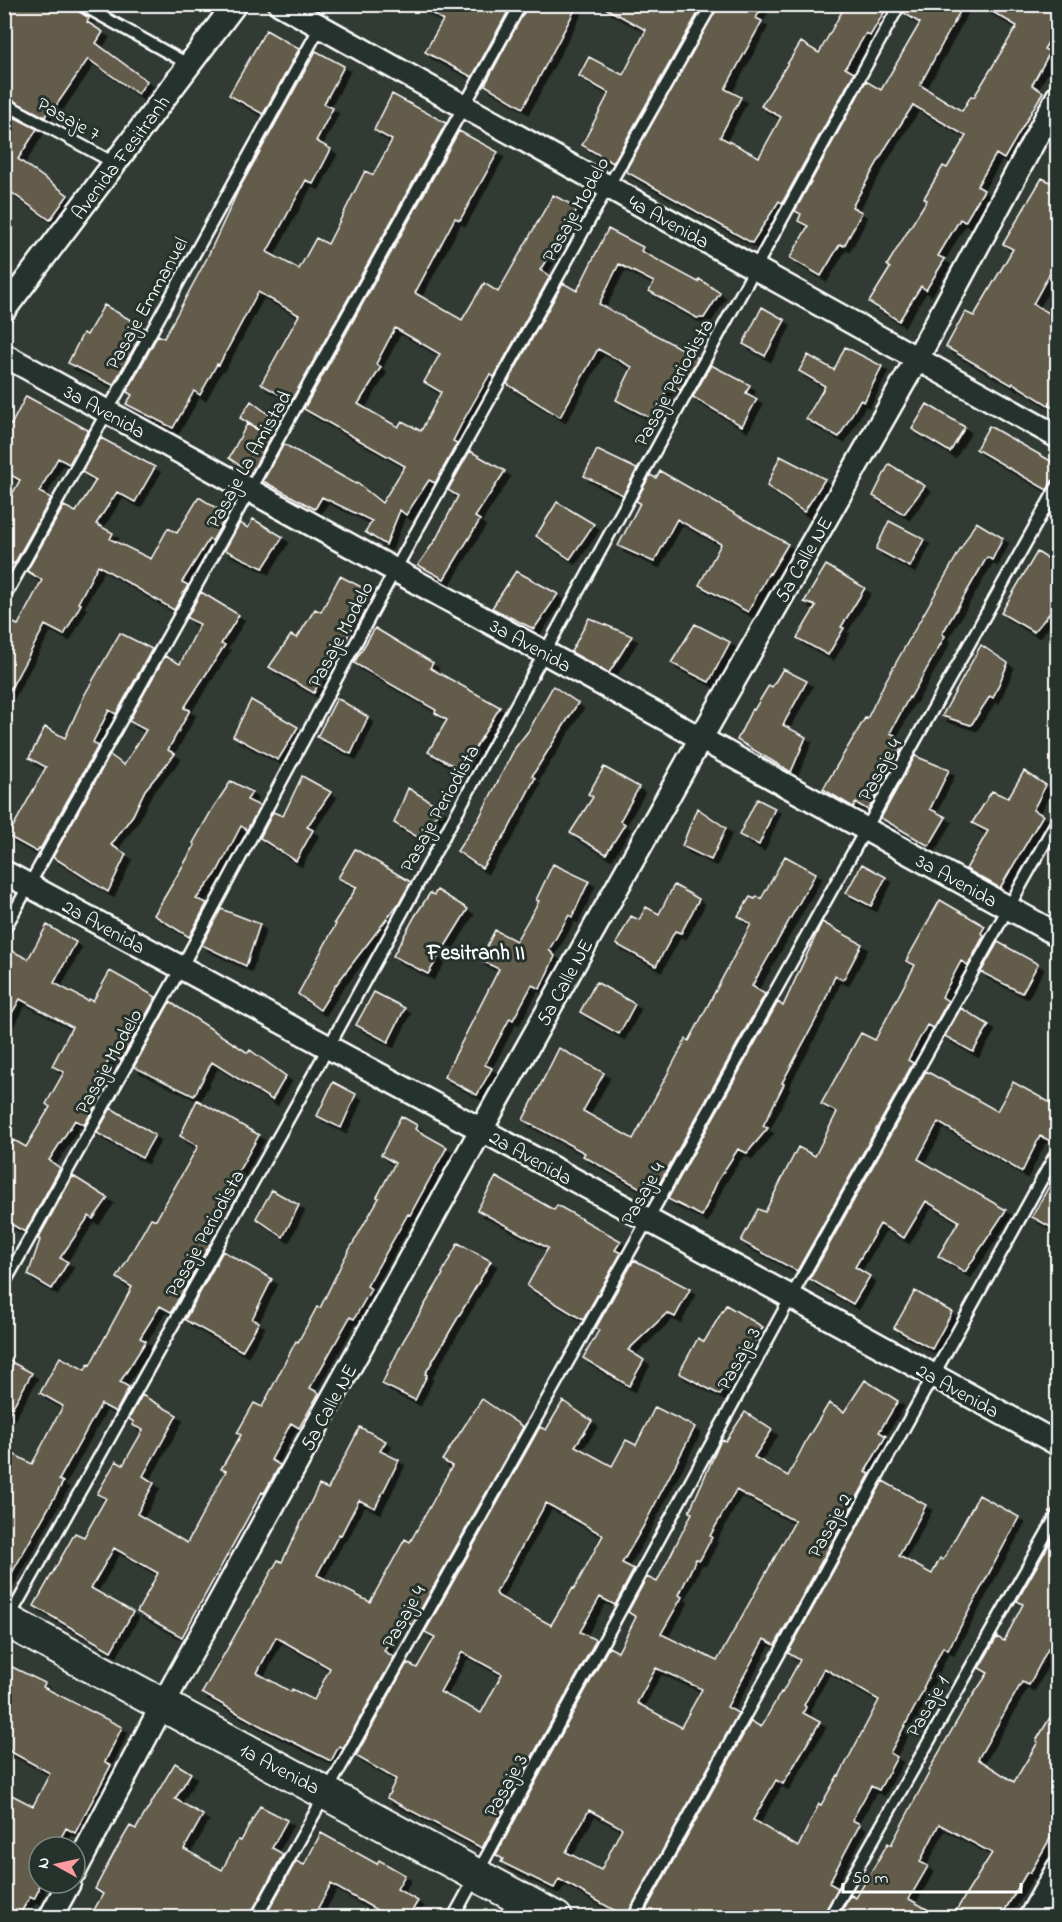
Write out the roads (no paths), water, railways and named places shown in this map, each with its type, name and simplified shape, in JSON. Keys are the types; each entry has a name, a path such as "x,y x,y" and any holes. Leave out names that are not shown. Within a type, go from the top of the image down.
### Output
{"street":[{"name":"Avenida Fesitranh","path":"9,297 116,164 234,4"},
{"name":"4a Avenida","path":"280,4 1058,438"},
{"name":"5a Calle NE","path":"87,1848 163,1704 481,1130 917,359 1058,96"},
{"name":"3a Avenida","path":"4,355 1058,935"},
{"name":"2a Avenida","path":"4,872 1058,1444"},
{"name":"1a Avenida","path":"6,1622 163,1704 556,1917"},
{"path":"1030,1917 1058,1868"},
{"path":"50,1917 62,1895"}],"lane":[{"path":"80,4 188,64"},
{"name":"Pasaje La Amistad","path":"4,930 521,4"},
{"name":"Pasaje Modelo","path":"4,1284 181,968 395,570 712,4"},
{"name":"Pasaje Periodista","path":"6,1622 328,1048 900,4"},
{"name":"Pasaje Emmanuel","path":"4,598 320,27"},
{"name":"Pasaje 7","path":"4,103 116,164"},
{"name":"Pasaje 4","path":"256,1917 1058,485"},
{"name":"Pasaje 3","path":"453,1917 791,1298 1058,819"},
{"name":"Pasaje 2","path":"633,1917 1058,1150"},
{"name":"Pasaje 1","path":"829,1917 1058,1513"}],"district":[{"name":"Fesitranh II","path":"476,952"}]}
